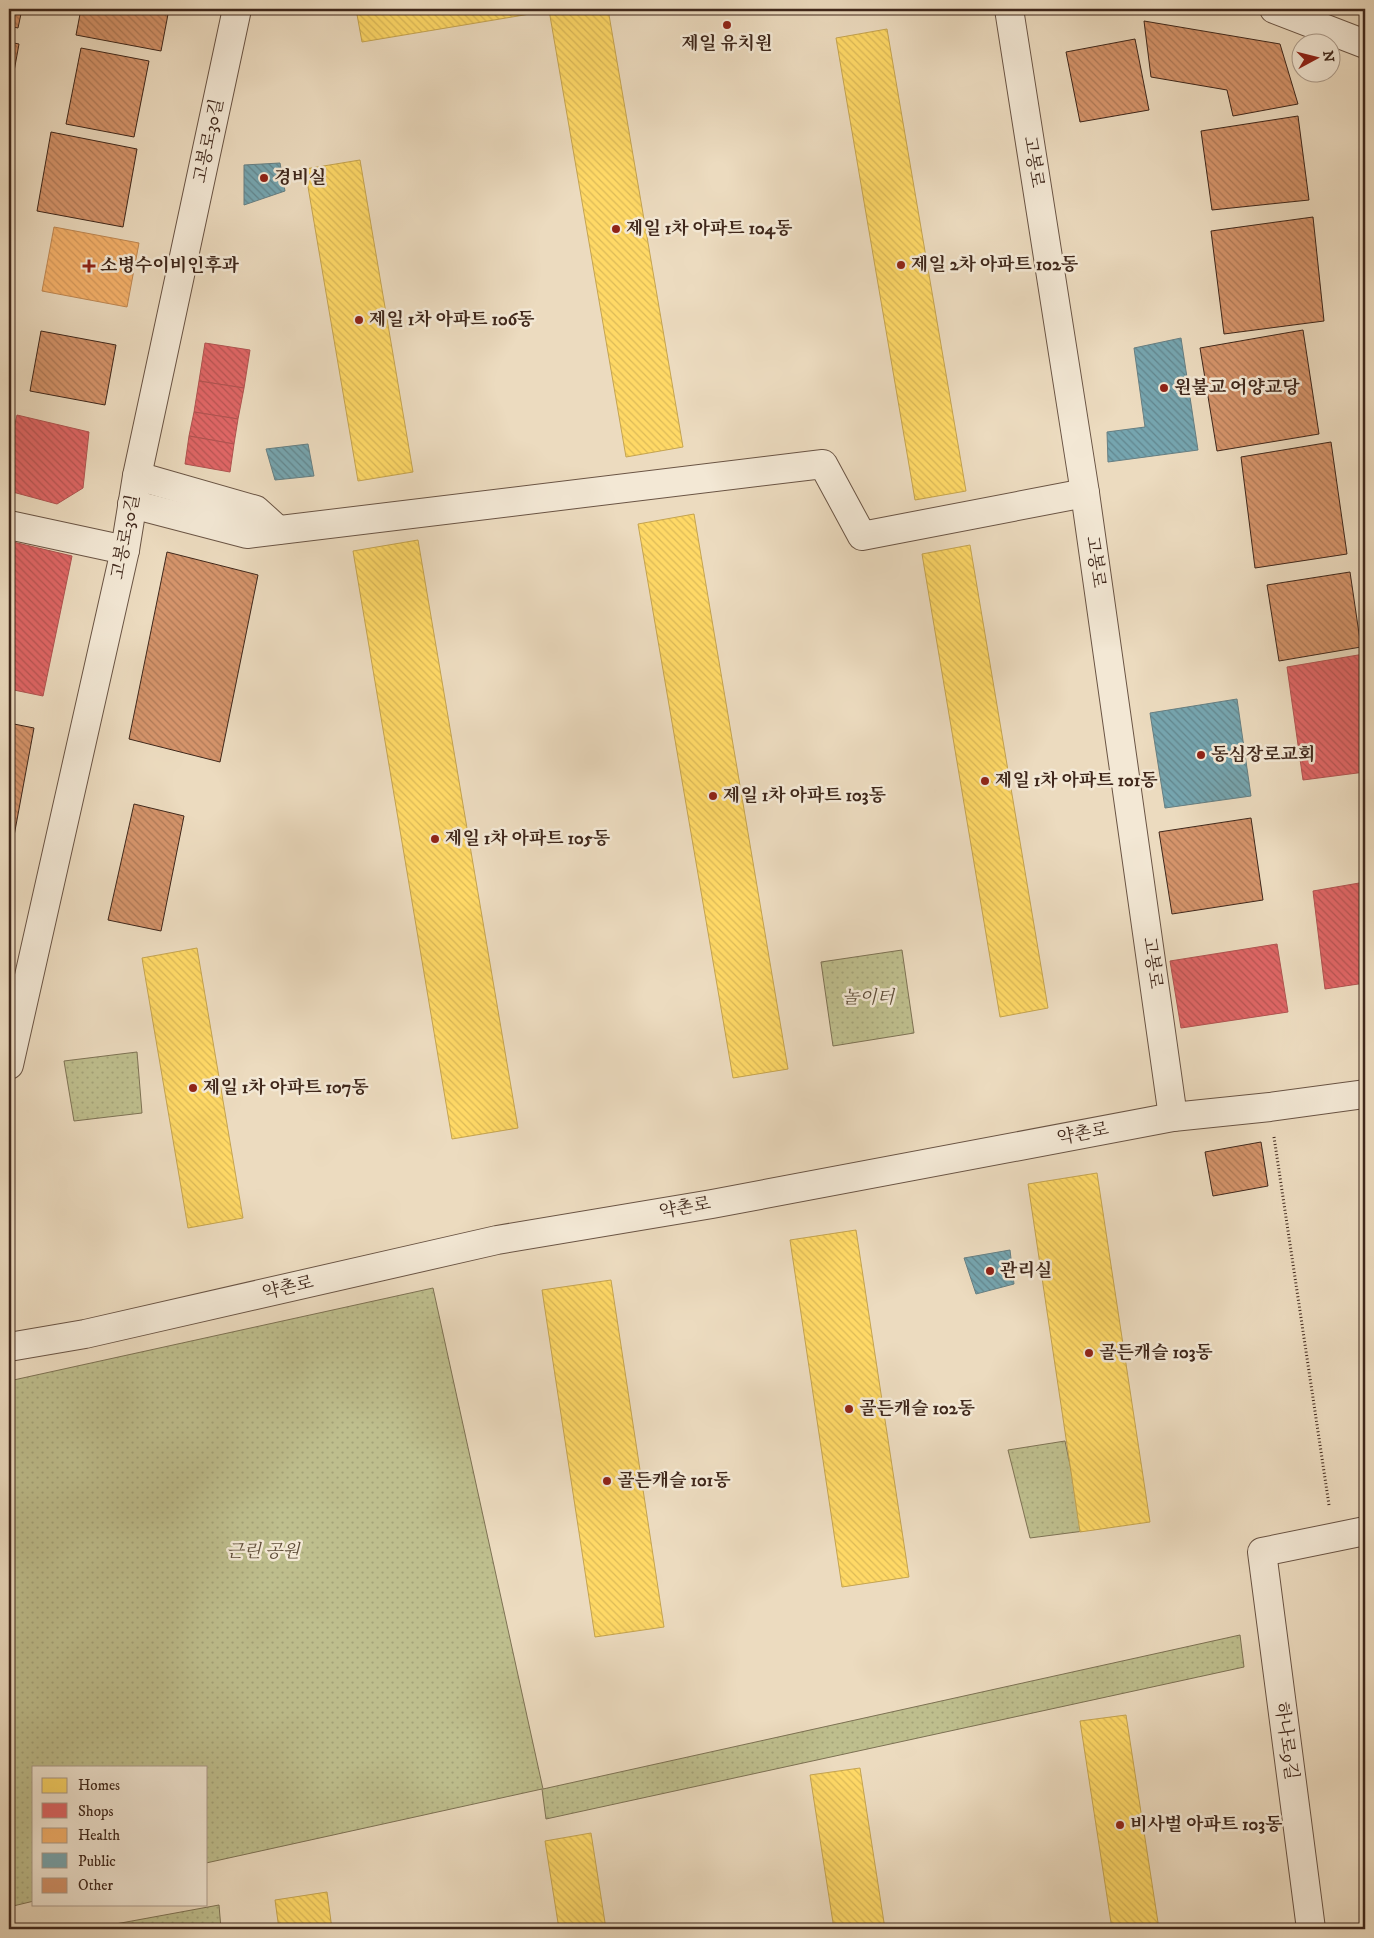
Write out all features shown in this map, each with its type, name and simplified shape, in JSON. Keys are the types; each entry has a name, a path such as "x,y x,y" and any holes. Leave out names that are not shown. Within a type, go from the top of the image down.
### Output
{"street":[{"name":"고봉로30길","path":"9,1065 124,550 137,476 237,9"},
{"name":"고봉로","path":"1008,9 1085,493 1173,1117"},
{"path":"1274,9 1365,44"},
{"path":"132,504 247,534 823,464 862,536 1085,493"},
{"path":"137,476 256,510 278,530"},
{"path":"9,525 124,550"},
{"name":"약촌로","path":"9,1347 85,1334 497,1240 722,1202 1173,1117 1270,1107 1365,1094"},
{"path":"1333,1538 1365,1531"},
{"name":"하나로9길","path":"1311,1929 1262,1552 1333,1538"}],"path":[{"path":"1270,1107 1333,1538"}],"green space":[{"name":"놀이터","path":"902,950 914,1033 833,1046 821,962"},
{"path":"137,1052 142,1113 74,1121 64,1061"},
{"name":"근린 공원","path":"433,1288 543,1789 1240,1635 1244,1667 546,1819 542,1789 208,1863 208,1766 32,1766 32,1901 9,1907 9,1381"},
{"path":"1065,1441 1084,1531 1030,1538 1008,1450"},
{"path":"219,1905 221,1929 111,1929 110,1925"}],"building: Homes":[{"path":"356,9 547,9 548,11 362,42"},
{"name":"제일 1차 아파트 104동","path":"608,9 683,447 626,457 549,10"},
{"name":"제일 2차 아파트 102동","path":"887,29 966,491 915,500 836,38"},
{"name":"제일 1차 아파트 106동","path":"360,160 413,472 358,481 305,169"},
{"name":"제일 1차 아파트 103동","path":"694,514 788,1069 733,1078 638,524"},
{"name":"제일 1차 아파트 105동","path":"418,540 518,1128 452,1139 353,551"},
{"name":"제일 1차 아파트 101동","path":"970,545 1048,1008 1000,1017 922,554"},
{"name":"제일 1차 아파트 107동","path":"197,948 243,1218 188,1228 142,958"},
{"name":"골든캐슬 103동","path":"1097,1173 1150,1522 1080,1532 1028,1184"},
{"name":"골든캐슬 102동","path":"856,1230 909,1577 842,1587 790,1240"},
{"name":"골든캐슬 101동","path":"611,1280 664,1627 595,1637 542,1290"},
{"name":"비사벌 아파트 103동","path":"1126,1715 1159,1929 1112,1929 1080,1721"},
{"path":"860,1768 885,1929 834,1929 810,1775"},
{"path":"591,1833 606,1929 559,1929 545,1841"},
{"path":"327,1892 332,1929 279,1929 275,1900"}],"building: Shops":[{"path":"205,343 250,350 244,388 199,381"},
{"path":"199,381 244,388 238,419 194,412"},
{"path":"194,412 238,419 234,444 189,436"},
{"path":"17,415 89,432 83,488 57,504 9,491 9,449"},
{"path":"189,436 234,444 230,472 185,464"},
{"path":"9,541 72,556 43,696 9,689"},
{"path":"1364,654 1365,772 1303,780 1287,667"},
{"path":"1365,882 1365,983 1325,989 1313,891"},
{"path":"1277,944 1288,1012 1181,1028 1170,961"}],"building: Health":[{"path":"54,227 139,243 127,307 42,291"}],"building: Public":[{"name":"경비실","path":"280,163 285,191 244,205 244,165"},
{"name":"원불교 어양교당","path":"1181,338 1198,450 1108,462 1107,432 1145,427 1134,348"},
{"path":"308,444 314,476 275,480 266,449"},
{"name":"동심장로교회","path":"1237,699 1251,796 1165,808 1150,713"},
{"name":"관리실","path":"1010,1250 1014,1284 976,1294 964,1258"}],"building: Other":[{"path":"9,9 22,9 18,28 9,26"},
{"path":"81,9 169,9 161,51 76,35"},
{"path":"1144,21 1280,44 1298,104 1233,116 1227,90 1151,77"},
{"path":"1135,39 1149,110 1080,122 1066,52"},
{"path":"9,42 19,44 9,99"},
{"path":"81,48 149,61 134,137 66,124"},
{"path":"1298,116 1309,200 1212,210 1201,131"},
{"path":"51,132 137,149 123,227 37,211"},
{"path":"1313,217 1324,321 1224,334 1211,231"},
{"path":"1303,330 1319,434 1217,451 1200,348"},
{"path":"41,331 116,345 105,405 30,391"},
{"path":"1331,442 1347,554 1255,568 1241,457"},
{"path":"167,552 258,575 220,762 129,739"},
{"path":"1350,572 1361,647 1279,661 1267,585"},
{"path":"9,723 34,728 9,863"},
{"path":"134,804 184,816 161,931 108,920"},
{"path":"1251,818 1263,900 1172,914 1159,832"},
{"path":"1261,1142 1268,1186 1213,1196 1205,1152"}],"place":[{"name":"제일 유치원","path":"727,25"},
{"name":"경비실","path":"264,178"},
{"name":"제일 1차 아파트 104동","path":"616,229"},
{"name":"제일 2차 아파트 102동","path":"901,265"},
{"name":"소병수이비인후과","path":"89,266"},
{"name":"제일 1차 아파트 106동","path":"359,320"},
{"name":"원불교 어양교당","path":"1164,388"},
{"name":"동심장로교회","path":"1201,755"},
{"name":"제일 1차 아파트 101동","path":"985,781"},
{"name":"제일 1차 아파트 103동","path":"713,796"},
{"name":"제일 1차 아파트 105동","path":"435,839"},
{"name":"제일 1차 아파트 107동","path":"193,1088"},
{"name":"관리실","path":"990,1271"},
{"name":"골든캐슬 103동","path":"1089,1353"},
{"name":"골든캐슬 102동","path":"849,1409"},
{"name":"골든캐슬 101동","path":"607,1481"},
{"name":"비사벌 아파트 103동","path":"1120,1825"}]}
